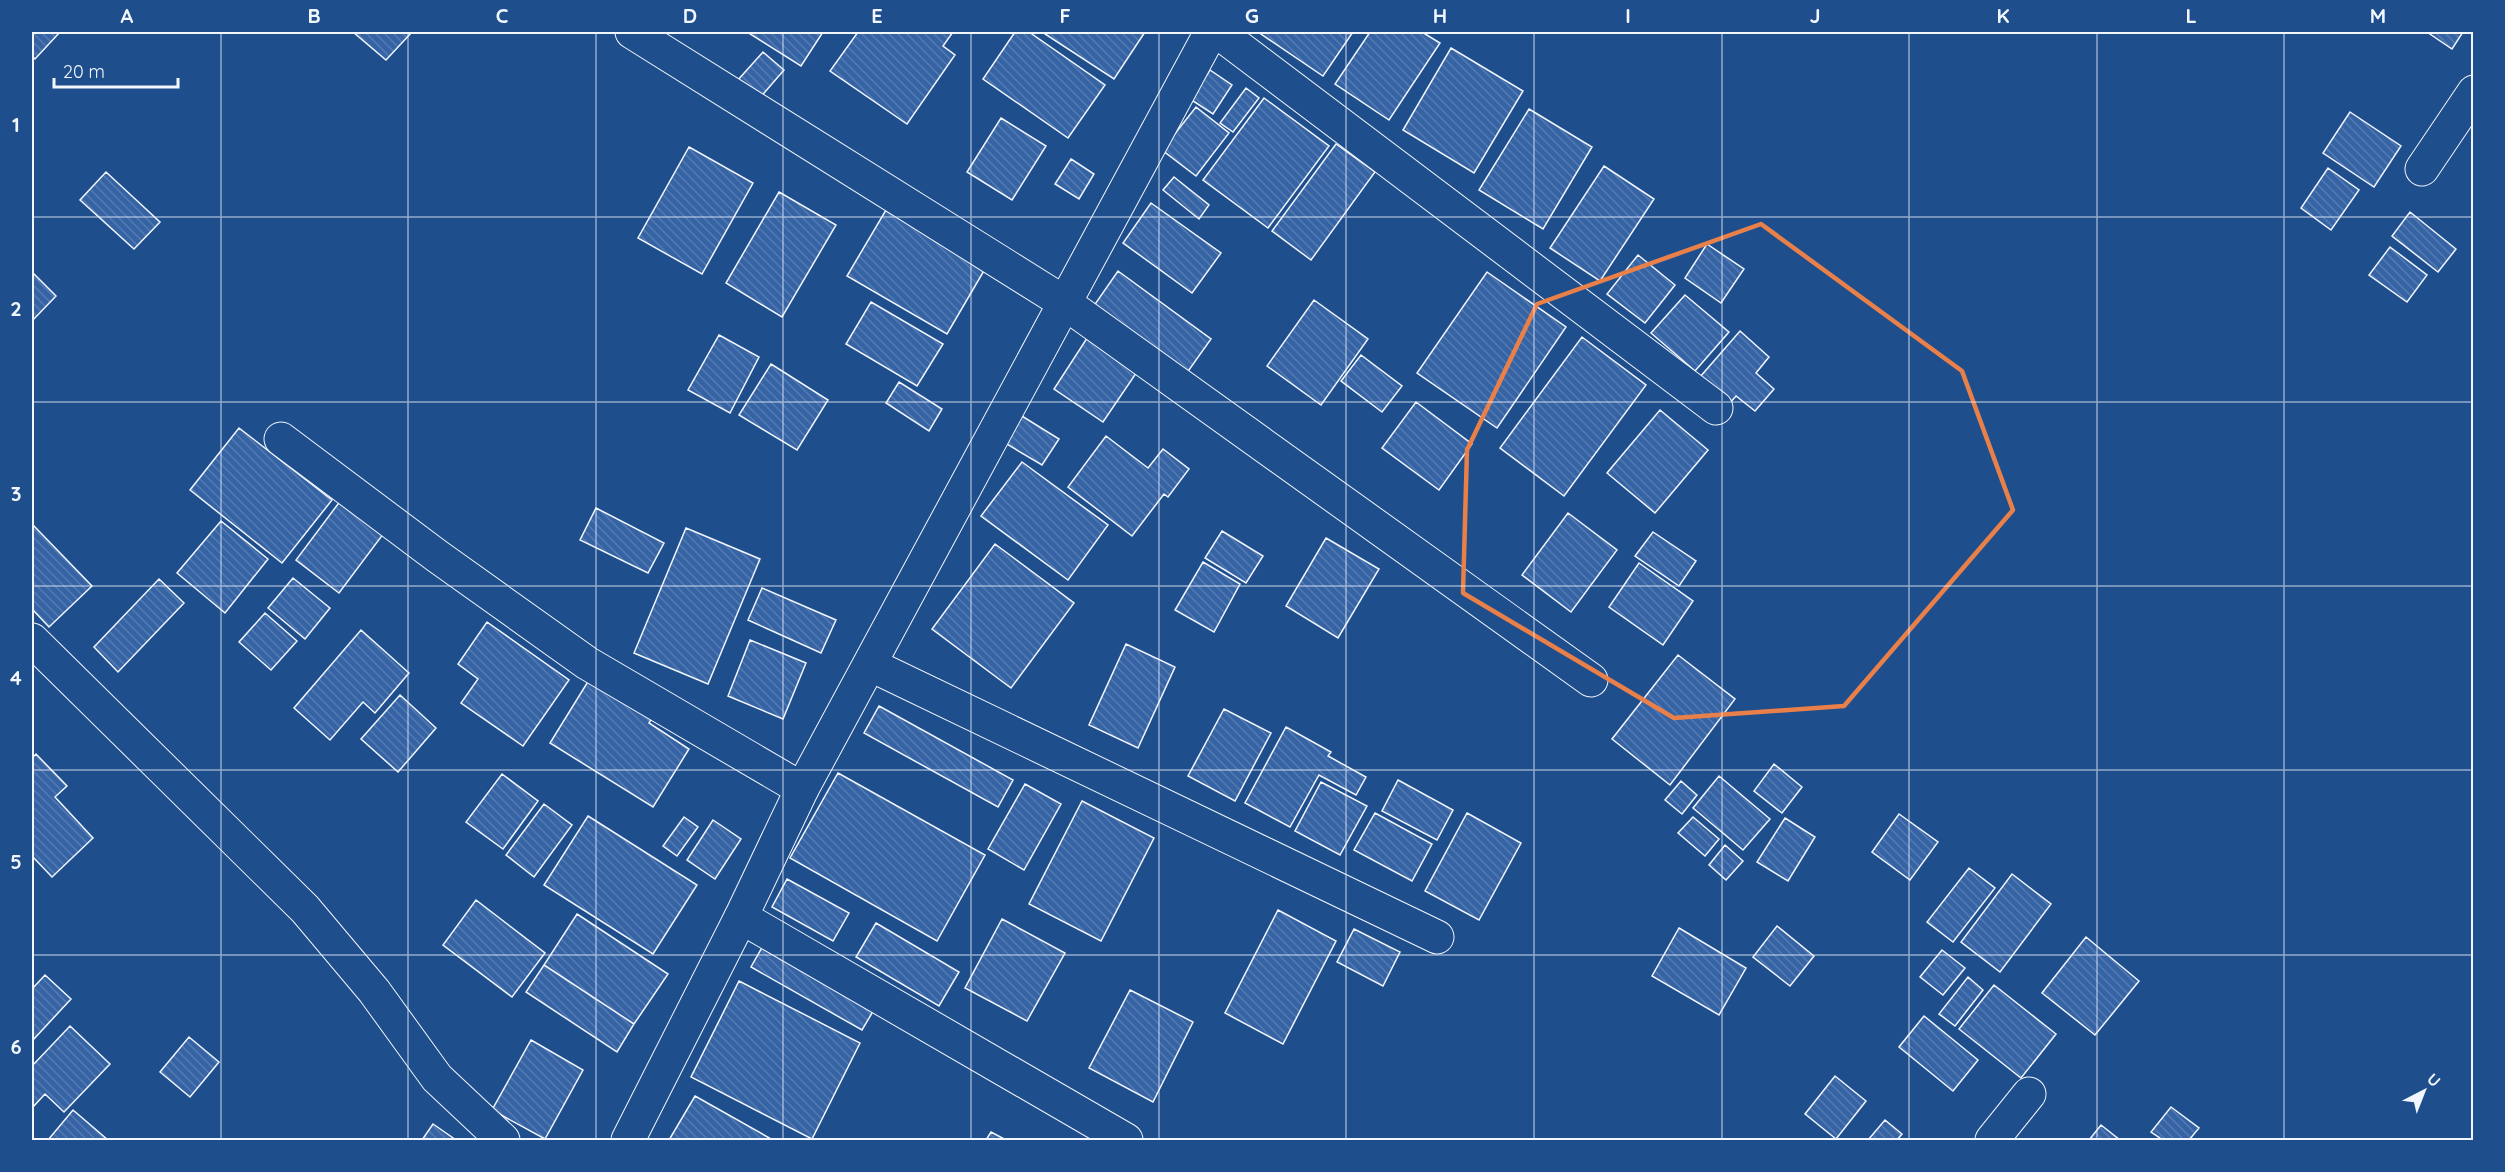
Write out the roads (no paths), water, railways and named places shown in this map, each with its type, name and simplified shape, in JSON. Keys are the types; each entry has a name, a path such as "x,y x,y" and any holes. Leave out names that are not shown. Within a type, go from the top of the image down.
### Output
{"street":[{"path":"633,32 1065,303 1591,680"},
{"path":"628,1140 741,917 802,789 871,666 1210,32"},
{"path":"1218,32 1716,408"},
{"path":"2422,169 2474,92"},
{"path":"281,439 436,556 587,663 802,789"},
{"path":"32,640 305,909 374,991 437,1078 503,1140"},
{"path":"871,666 1437,937"},
{"path":"741,917 1126,1140"},
{"path":"1992,1140 2029,1094"}]}
